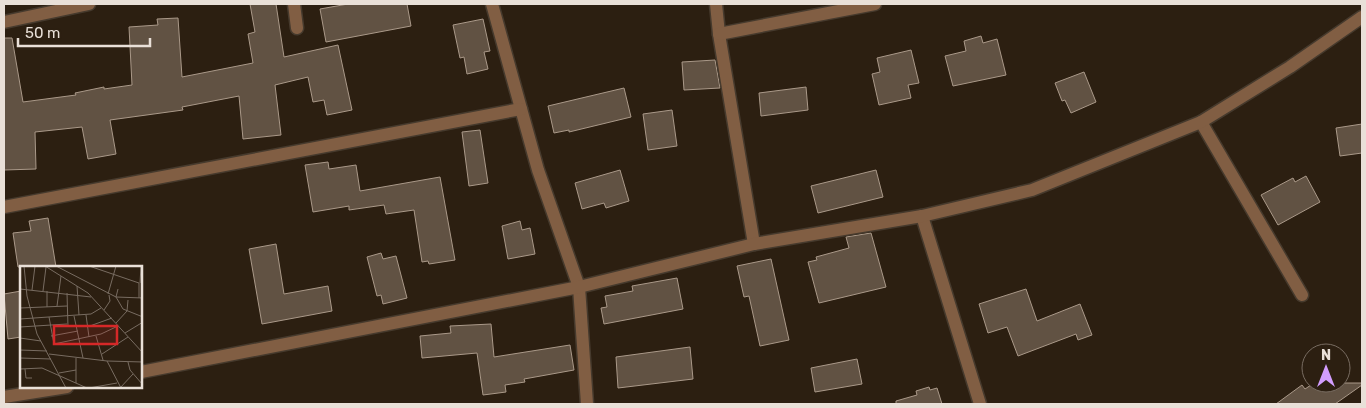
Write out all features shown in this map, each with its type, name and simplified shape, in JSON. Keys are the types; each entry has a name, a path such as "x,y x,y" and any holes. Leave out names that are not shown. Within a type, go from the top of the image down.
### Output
{"street":[{"path":"4,22 89,4"},
{"path":"294,4 297,28"},
{"path":"492,4 538,170 579,287 587,404"},
{"path":"716,4 718,34 754,244"},
{"path":"718,34 871,4"},
{"path":"142,372 579,287 754,244 922,216 1032,190 1202,122 1362,17"},
{"path":"4,207 521,109"},
{"path":"1202,122 1302,295"},
{"path":"922,216 980,404"},
{"path":"4,397 61,388"}],"building":[{"path":"250,4 276,4 284,57 338,45 352,110 327,115 324,100 313,102 308,77 275,85 281,135 243,139 239,96 182,107 183,110 110,120 116,154 88,159 82,127 35,132 36,169 4,170 4,38 12,38 23,102 76,95 75,93 104,87 104,89 132,85 129,27 158,25 157,19 178,18 182,77 253,63 248,34 255,32"},
{"path":"348,4 407,4 411,26 326,42 320,9"},
{"path":"483,19 490,51 484,52 488,69 467,74 464,57 460,58 453,25"},
{"path":"981,36 983,43 997,39 1006,75 953,86 945,56 966,51 964,41"},
{"path":"911,50 919,83 908,85 911,98 879,105 872,74 880,72 877,58"},
{"path":"715,60 720,88 684,90 682,62"},
{"path":"1084,72 1096,102 1071,113 1065,100 1062,101 1055,83"},
{"path":"806,87 808,110 761,116 759,93"},
{"path":"624,88 631,117 569,132 569,130 554,133 548,106"},
{"path":"672,110 677,146 648,150 643,114"},
{"path":"1362,124 1362,153 1340,156 1336,128"},
{"path":"480,130 488,183 469,186 462,132"},
{"path":"328,162 329,169 356,165 360,191 440,177 455,260 429,264 428,261 422,262 414,210 386,214 384,205 349,210 349,206 313,212 305,165"},
{"path":"620,170 629,201 606,208 604,203 582,209 575,183"},
{"path":"876,170 883,197 818,213 811,186"},
{"path":"1306,176 1320,202 1278,225 1261,195 1293,178 1295,182"},
{"path":"48,218 56,266 18,267 13,233 31,231 29,221"},
{"path":"520,221 522,230 530,228 535,254 508,259 502,226"},
{"path":"871,233 886,287 819,303 808,262 817,260 816,257 849,248 846,237"},
{"path":"276,244 284,294 328,286 332,311 262,324 249,249"},
{"path":"381,253 383,259 396,256 407,298 383,304 381,295 377,296 367,257"},
{"path":"771,259 789,340 760,346 749,296 744,297 737,266"},
{"path":"677,278 683,309 604,324 601,308 607,307 605,296 633,291 632,286"},
{"path":"1026,289 1037,321 1080,304 1092,335 1078,340 1076,334 1018,356 1007,327 988,333 979,304"},
{"path":"20,291 20,337 8,339 4,294"},
{"path":"491,324 494,357 570,345 574,370 524,379 525,382 505,385 506,392 483,395 477,353 422,358 420,336 451,333 450,326"},
{"path":"690,347 693,379 618,388 616,357"},
{"path":"857,359 862,384 815,392 811,368"},
{"path":"1351,383 1362,383 1351,393"},
{"path":"1301,386 1301,393 1351,393 1335,404 1276,404"},
{"path":"929,387 930,390 937,388 942,404 896,404 896,401 917,395 916,391"}]}
